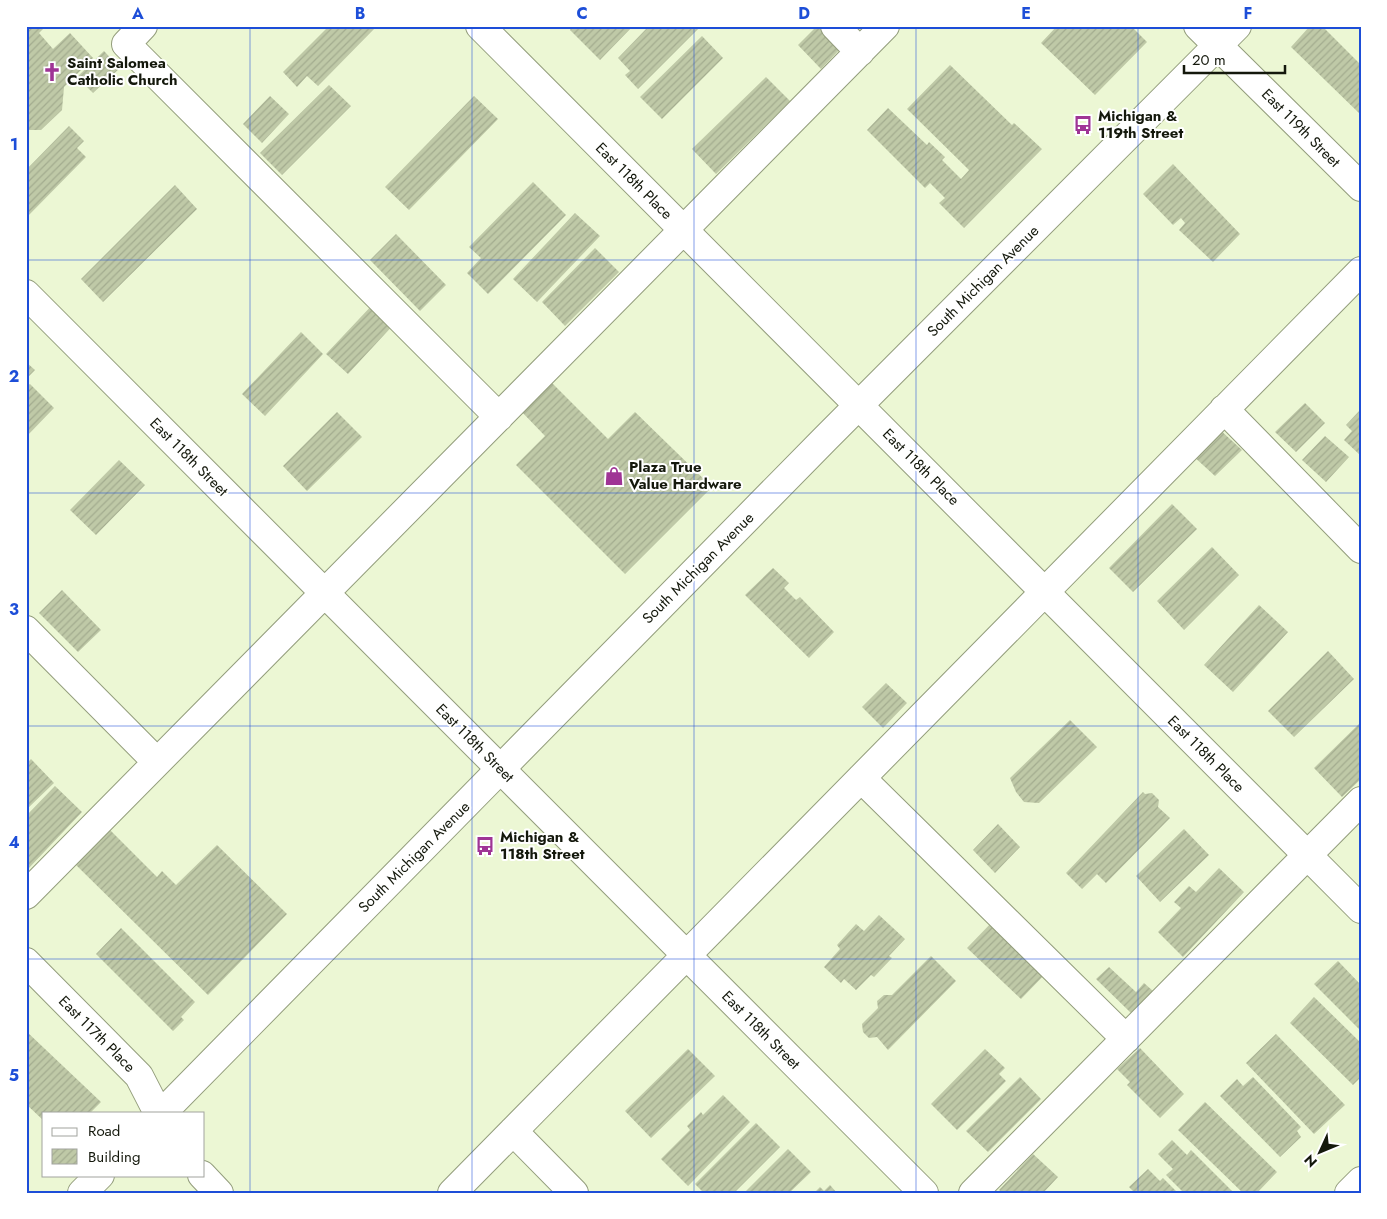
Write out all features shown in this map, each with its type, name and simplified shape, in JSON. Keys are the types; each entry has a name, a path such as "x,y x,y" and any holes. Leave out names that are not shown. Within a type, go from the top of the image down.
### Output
{"street":[{"path":"142,26 126,44 499,417"},
{"name":"East 118th Place","path":"480,26 1361,909"},
{"path":"835,26 860,52"},
{"path":"26,895 885,26"},
{"name":"East 119th Street","path":"1198,26 1361,187"},
{"name":"South Michigan Avenue","path":"163,1112 859,405 1237,26"},
{"path":"452,1193 1361,271"},
{"name":"East 118th Street","path":"26,294 924,1193"},
{"path":"1224,409 1361,549"},
{"path":"26,630 157,762"},
{"path":"861,778 1126,1039"},
{"path":"973,1193 1361,802"},
{"name":"East 117th Place","path":"26,962 139,1076 157,1112"},
{"path":"513,1131 574,1193"},
{"path":"82,1193 99,1176"},
{"path":"203,1176 219,1193"},
{"path":"1349,1193 1361,1181"}],"building":[{"name":"Saint Salomea Catholic Church","path":"26,26 46,26 39,33 53,49 70,33 93,58 64,87 62,110 41,130 26,130"},
{"path":"329,26 377,26 318,86 307,76 297,87 283,72"},
{"path":"573,26 633,26 600,60 570,30"},
{"path":"649,26 698,26 699,28 638,89 625,75 630,71 618,58"},
{"path":"817,26 821,26 842,47 821,69 798,45"},
{"path":"1057,26 1131,26 1147,42 1095,95 1041,43"},
{"path":"1310,26 1322,26 1361,65 1361,115 1291,47"},
{"path":"702,36 723,58 662,119 640,97"},
{"path":"104,51 120,68 93,93 77,77"},
{"path":"950,65 1012,125 1014,123 1042,149 964,228 939,203 945,198 930,183 925,188 867,130 888,108 927,145 929,142 945,157 942,160 961,179 969,170 907,109"},
{"path":"766,77 790,101 716,174 692,149"},
{"path":"329,85 351,106 282,175 260,153"},
{"path":"270,96 289,114 262,143 243,124"},
{"path":"474,96 498,119 409,210 385,187"},
{"path":"69,126 84,141 77,148 86,157 26,218 26,170"},
{"path":"1173,164 1240,234 1213,262 1179,230 1185,223 1181,218 1173,225 1143,194"},
{"path":"533,182 566,215 488,294 467,273 481,258 469,247"},
{"path":"175,185 197,209 103,302 81,279"},
{"path":"575,213 600,236 537,302 513,279"},
{"path":"396,234 446,285 420,311 370,260"},
{"path":"595,248 619,272 565,326 542,302"},
{"path":"375,302 396,322 348,374 326,354"},
{"path":"301,332 323,354 265,416 242,394"},
{"path":"26,362 35,370 26,379"},
{"name":"Plaza True Value Hardware","path":"549,380 608,439 635,412 712,487 625,574 516,465 545,436 520,410"},
{"path":"30,384 54,408 26,437 26,387"},
{"path":"1305,403 1325,423 1296,452 1275,432"},
{"path":"1361,409 1361,456 1344,440 1352,431 1346,425"},
{"path":"337,412 362,437 307,491 283,466"},
{"path":"1218,428 1242,450 1215,476 1192,455"},
{"path":"1325,436 1349,457 1326,482 1302,460"},
{"path":"119,460 145,485 96,535 70,510"},
{"path":"1172,504 1197,529 1133,592 1109,568"},
{"path":"1212,547 1239,575 1184,630 1157,601"},
{"path":"773,568 789,583 784,588 796,600 800,597 834,632 809,658 745,595"},
{"path":"62,590 101,630 78,652 39,613"},
{"path":"1259,605 1288,632 1233,692 1204,665"},
{"path":"1328,651 1354,679 1294,737 1268,711"},
{"path":"886,683 907,703 883,728 862,707"},
{"path":"1070,720 1097,747 1039,803 1024,802 1016,792 1010,778"},
{"path":"1361,722 1361,779 1342,797 1314,768"},
{"path":"31,759 54,783 26,810 26,764"},
{"path":"55,786 82,812 29,868 26,865 26,816"},
{"path":"1143,792 1145,794 1152,793 1159,800 1158,807 1170,818 1106,883 1097,874 1082,889 1066,873"},
{"path":"998,824 1020,847 995,873 973,850"},
{"path":"1184,829 1209,855 1160,902 1136,876"},
{"path":"110,830 157,877 162,871 176,885 217,845 287,914 208,995 75,864"},
{"path":"1219,868 1244,892 1183,957 1158,932 1181,908 1174,902 1189,886 1196,892"},
{"path":"879,915 905,939 889,956 892,958 874,977 871,975 856,990 844,979 841,983 824,967 840,949 837,945 856,924 864,931"},
{"path":"995,919 1049,970 1021,999 967,948"},
{"path":"121,928 195,1002 181,1017 184,1020 173,1031 96,954"},
{"path":"931,956 956,981 888,1050 877,1037 869,1038 863,1032 862,1024 878,1008 877,1001 884,995 892,995"},
{"path":"1338,961 1361,985 1361,1031 1314,984"},
{"path":"1109,967 1136,992 1144,983 1153,991 1131,1013 1096,979"},
{"path":"1314,997 1361,1043 1361,1077 1353,1085 1290,1023"},
{"path":"26,1031 101,1102 91,1112 42,1112 42,1119 26,1104"},
{"path":"1276,1034 1345,1105 1314,1134 1246,1063"},
{"path":"1140,1048 1184,1094 1160,1118 1127,1085 1130,1082 1117,1069"},
{"path":"688,1049 715,1076 651,1138 625,1111"},
{"path":"985,1049 1005,1068 999,1074 1006,1081 957,1130 931,1104"},
{"path":"1020,1077 1041,1099 988,1152 966,1131"},
{"path":"1253,1077 1301,1127 1297,1131 1301,1137 1280,1157 1220,1096 1237,1079 1243,1086"},
{"path":"723,1095 750,1122 688,1186 661,1159 690,1130 687,1126 701,1112 703,1115"},
{"path":"1205,1102 1277,1172 1257,1193 1243,1193 1178,1130"},
{"path":"756,1123 780,1147 734,1193 704,1193 695,1184"},
{"path":"1172,1140 1187,1155 1191,1150 1234,1193 1184,1193 1166,1175 1173,1169 1158,1154"},
{"path":"788,1149 811,1172 789,1193 744,1193"},
{"path":"1033,1154 1058,1177 1043,1193 1003,1193 999,1190"},
{"path":"1148,1169 1160,1181 1163,1178 1178,1193 1135,1193 1129,1187"},
{"path":"830,1185 837,1193 814,1193 820,1187 824,1191"}],"place":[{"name":"Saint Salomea Catholic Church","path":"52,72"},
{"name":"Michigan & 119th Street","path":"1083,125"},
{"name":"Plaza True Value Hardware","path":"614,476"},
{"name":"Michigan & 118th Street","path":"485,846"}]}
